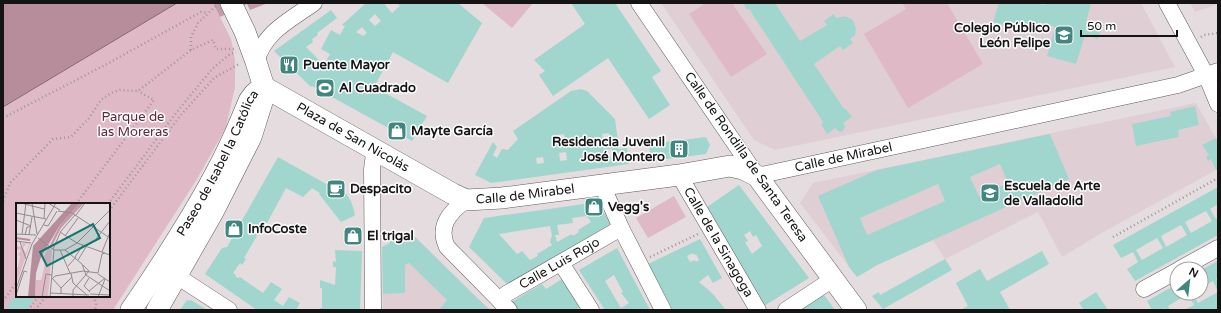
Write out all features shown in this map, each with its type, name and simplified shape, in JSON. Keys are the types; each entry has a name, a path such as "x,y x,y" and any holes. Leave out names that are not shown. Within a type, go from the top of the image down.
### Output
{"main road":[{"path":"228,6 245,32 248,63 264,87"},
{"name":"Plaza de San Nicolás","path":"264,87 466,200"},
{"name":"Paseo de Isabel la Católica","path":"157,310 179,274 213,212 251,137 260,113 264,87"},
{"name":"Paseo de Isabel la Católica","path":"131,310 205,192 227,151 254,94 264,87"},
{"name":"Calle de Mirabel","path":"466,200 502,198 730,166 743,169 757,176"},
{"name":"Calle de Rondilla de Santa Teresa","path":"757,176 856,310"}],"street":[{"path":"248,63 272,32 314,3"},
{"path":"640,3 658,11 674,35"},
{"name":"Calle de Rondilla de Santa Teresa","path":"640,3 757,176"},
{"path":"1167,3 1212,73 1218,104"},
{"path":"690,60 712,91 715,114"},
{"name":"Calle de Mirabel","path":"757,176 1178,85 1212,73"},
{"path":"373,149 373,310"},
{"name":"Calle de la Sinagoga","path":"679,174 758,310"},
{"path":"602,185 621,228 663,310"},
{"path":"466,200 453,210 449,216 444,230 444,239 448,247 502,307"},
{"name":"Calle Luis Rojo","path":"502,307 506,294 621,228"},
{"path":"1194,261 1218,248"},
{"path":"561,263 591,310"},
{"path":"179,274 184,280 229,310"},
{"path":"1144,289 1169,275"},
{"path":"786,310 833,279"}],"path":[{"path":"191,50 191,37 198,23 208,13 228,6"},
{"path":"3,118 201,12 208,13"},
{"path":"1200,38 1204,35 1218,33"},
{"path":"109,203 176,113 212,69 237,50 216,49 213,40 191,50 138,91"},
{"path":"110,211 180,116 214,78 248,63"},
{"path":"3,202 10,183 53,139 71,137 89,118 101,100 111,93 120,90 138,91 154,100 77,203"},
{"path":"1113,238 1218,178"},
{"path":"639,263 711,228"},
{"path":"3,301 16,283"},
{"path":"28,310 38,297"},
{"path":"35,310 45,297"},
{"path":"94,297 96,304 95,310"}],"shaded area":[{"path":"3,3 177,3 3,107"},
{"path":"213,3 268,3 250,10 247,4 220,17"},
{"path":"661,3 1141,3 1175,67 775,150 754,140"},
{"path":"1190,3 1218,3 1218,4 1195,12"},
{"name":"Escuela de Arte de Valladolid","path":"1196,103 1218,142 1218,169 1105,231 1062,257 1038,212 945,259 933,240 877,265 857,277 800,203 813,183"},
{"path":"412,234 489,309 383,310 382,247 390,244 389,242"}],"green space":[{"name":"Parque de las Moreras","path":"177,3 213,3 231,39 235,60 235,87 226,127 197,179 113,310 3,310 3,107"},
{"path":"482,3 533,3 512,28"},
{"path":"702,3 732,3 767,54 731,77 689,14 703,5"},
{"path":"902,3 947,3 983,64 908,108 864,34 906,9"},
{"path":"674,196 686,217 648,238 636,218"}],"building":[{"path":"366,3 387,3 385,5 392,13 400,6 397,3 458,3 482,23 448,83 393,52 374,87 427,116 412,141 312,86 311,87 274,51 331,10 337,18 317,33 318,35 312,39 313,42 306,47 324,65 330,54 321,49 331,30 340,35 345,26 342,25","holes":["375,14 381,21 375,26 369,20","362,27 367,33 363,36 356,32"]},
{"path":"571,3 615,3 661,71 652,77 670,105 649,119 608,58 553,96 539,75 545,71 534,60 585,24"},
{"path":"743,3 775,3 800,41 827,25 824,21 834,14 836,18 845,16 853,20 856,29 855,35 850,39 853,43 843,50 840,46 814,64 844,109 845,108 852,117 843,123 845,127 843,131 840,132 835,128 827,134 821,124 823,122 749,9 747,10"},
{"path":"999,3 1036,3 1044,5 1045,3 1091,3 1086,22 1102,27 1098,39 1085,35 1076,64 1047,56 1055,27 1039,22 1036,34 993,22"},
{"path":"581,89 587,91 615,119 619,149 627,148 629,164 491,183 475,175 493,142 497,147 493,155 497,158 502,149 508,150 518,139 513,131 571,91","holes":["609,133 610,141 603,142 602,134","564,134 565,143 558,144 557,135","587,136 589,144 581,145 579,138","612,149 613,156 605,158 604,150","566,152 567,160 560,161 559,153","590,152 591,160 583,161 582,153","543,157 544,163 537,164 536,158"]},
{"path":"1195,106 1199,125 1178,130 1179,137 1136,146 1132,124 1171,116 1170,112"},
{"path":"1050,134 1069,179 877,265 857,277 849,267 818,196 877,170","holes":["1000,164 1008,183 979,196 970,177","938,184 945,201 867,235 860,218"]},
{"name":"Residencia Juvenil José Montero","path":"706,137 710,145 706,154 651,161 649,144"},
{"path":"1216,138 1218,142 1218,169 1216,170 1211,159 1208,161 1206,157 1209,155 1202,145"},
{"path":"278,157 328,185 332,183 339,190 342,188 351,201 355,214 354,216 341,222 319,194 320,193 312,188 303,197 286,188 267,223 265,222 244,258 246,259 242,265 240,263 233,273 238,278 240,277 263,293 271,282 282,289 274,300 283,306 289,297 300,303 296,310 257,310 205,274 222,248 227,247"},
{"path":"739,185 809,278 764,306 707,207","holes":["750,231 753,237 756,235 762,246 752,254 745,242 748,241 744,235"]},
{"path":"1218,187 1218,204 1210,209 1216,219 1218,218 1218,235 1135,281 1127,269 1138,262 1133,252 1121,258 1113,245","holes":["1206,211 1212,221 1191,233 1185,222","1181,225 1187,235 1166,247 1161,236","1157,238 1163,248 1142,260 1136,250"]},
{"path":"598,202 611,225 508,285 469,247 484,218","holes":["587,216 591,222 578,230 579,232 573,236 572,234 557,242 555,235 559,235 557,225 573,223 572,218","550,226 552,235 550,242 552,245 537,254 538,256 530,260 522,251 517,254 499,234"]},
{"path":"412,234 489,309 439,310 447,300 409,263 405,265 405,293 383,294 382,247 390,243 389,242"},
{"path":"700,239 722,278 713,283 708,275 699,282 712,293 726,310 672,310 648,264","holes":["693,253 694,255 696,254 699,260 696,262 695,260 690,262 687,256"]},
{"path":"617,248 650,310 605,310 579,270","holes":["614,275 623,292 621,293 629,303 621,308 605,281"]},
{"path":"335,250 362,251 360,310 320,310 320,308 322,308 322,288 320,288 320,280 335,285 336,267 333,267 333,261 336,262"},
{"path":"1042,251 1049,264 1000,292 1010,310 960,310 968,306 956,283 980,269 987,281"},
{"path":"945,259 952,270 883,309 872,296 879,292 880,295"},
{"path":"1218,261 1218,278 1216,279 1218,282 1218,291 1213,281 1209,283 1209,266"},
{"path":"562,279 580,307 576,310 516,310 512,307 513,301 542,284 546,289"},
{"path":"1169,289 1169,301 1176,301 1168,306 1170,310 1166,310 1164,308 1160,310 1152,310 1147,301"},
{"path":"1096,292 1108,310 1084,310 1079,303"},
{"path":"1218,292 1218,309 1184,310 1194,305 1192,301 1197,301 1198,303 1202,301 1209,301 1209,297"},
{"path":"16,294 16,297 35,297 26,310 11,310 7,307"},
{"path":"824,295 835,310 801,310 803,308"},
{"path":"187,300 191,300 207,310 180,310"}],"place":[{"name":"Colegio Público León Felipe","path":"1064,35"},
{"name":"Puente Mayor","path":"289,65"},
{"name":"Al Cuadrado","path":"325,88"},
{"name":"Mayte García","path":"397,131"},
{"name":"Residencia Juvenil José Montero","path":"679,149"},
{"name":"Despacito","path":"336,189"},
{"name":"Escuela de Arte de Valladolid","path":"990,193"},
{"name":"Vegg's","path":"594,207"},
{"name":"InfoCoste","path":"234,229"},
{"name":"El trigal","path":"353,236"}]}
